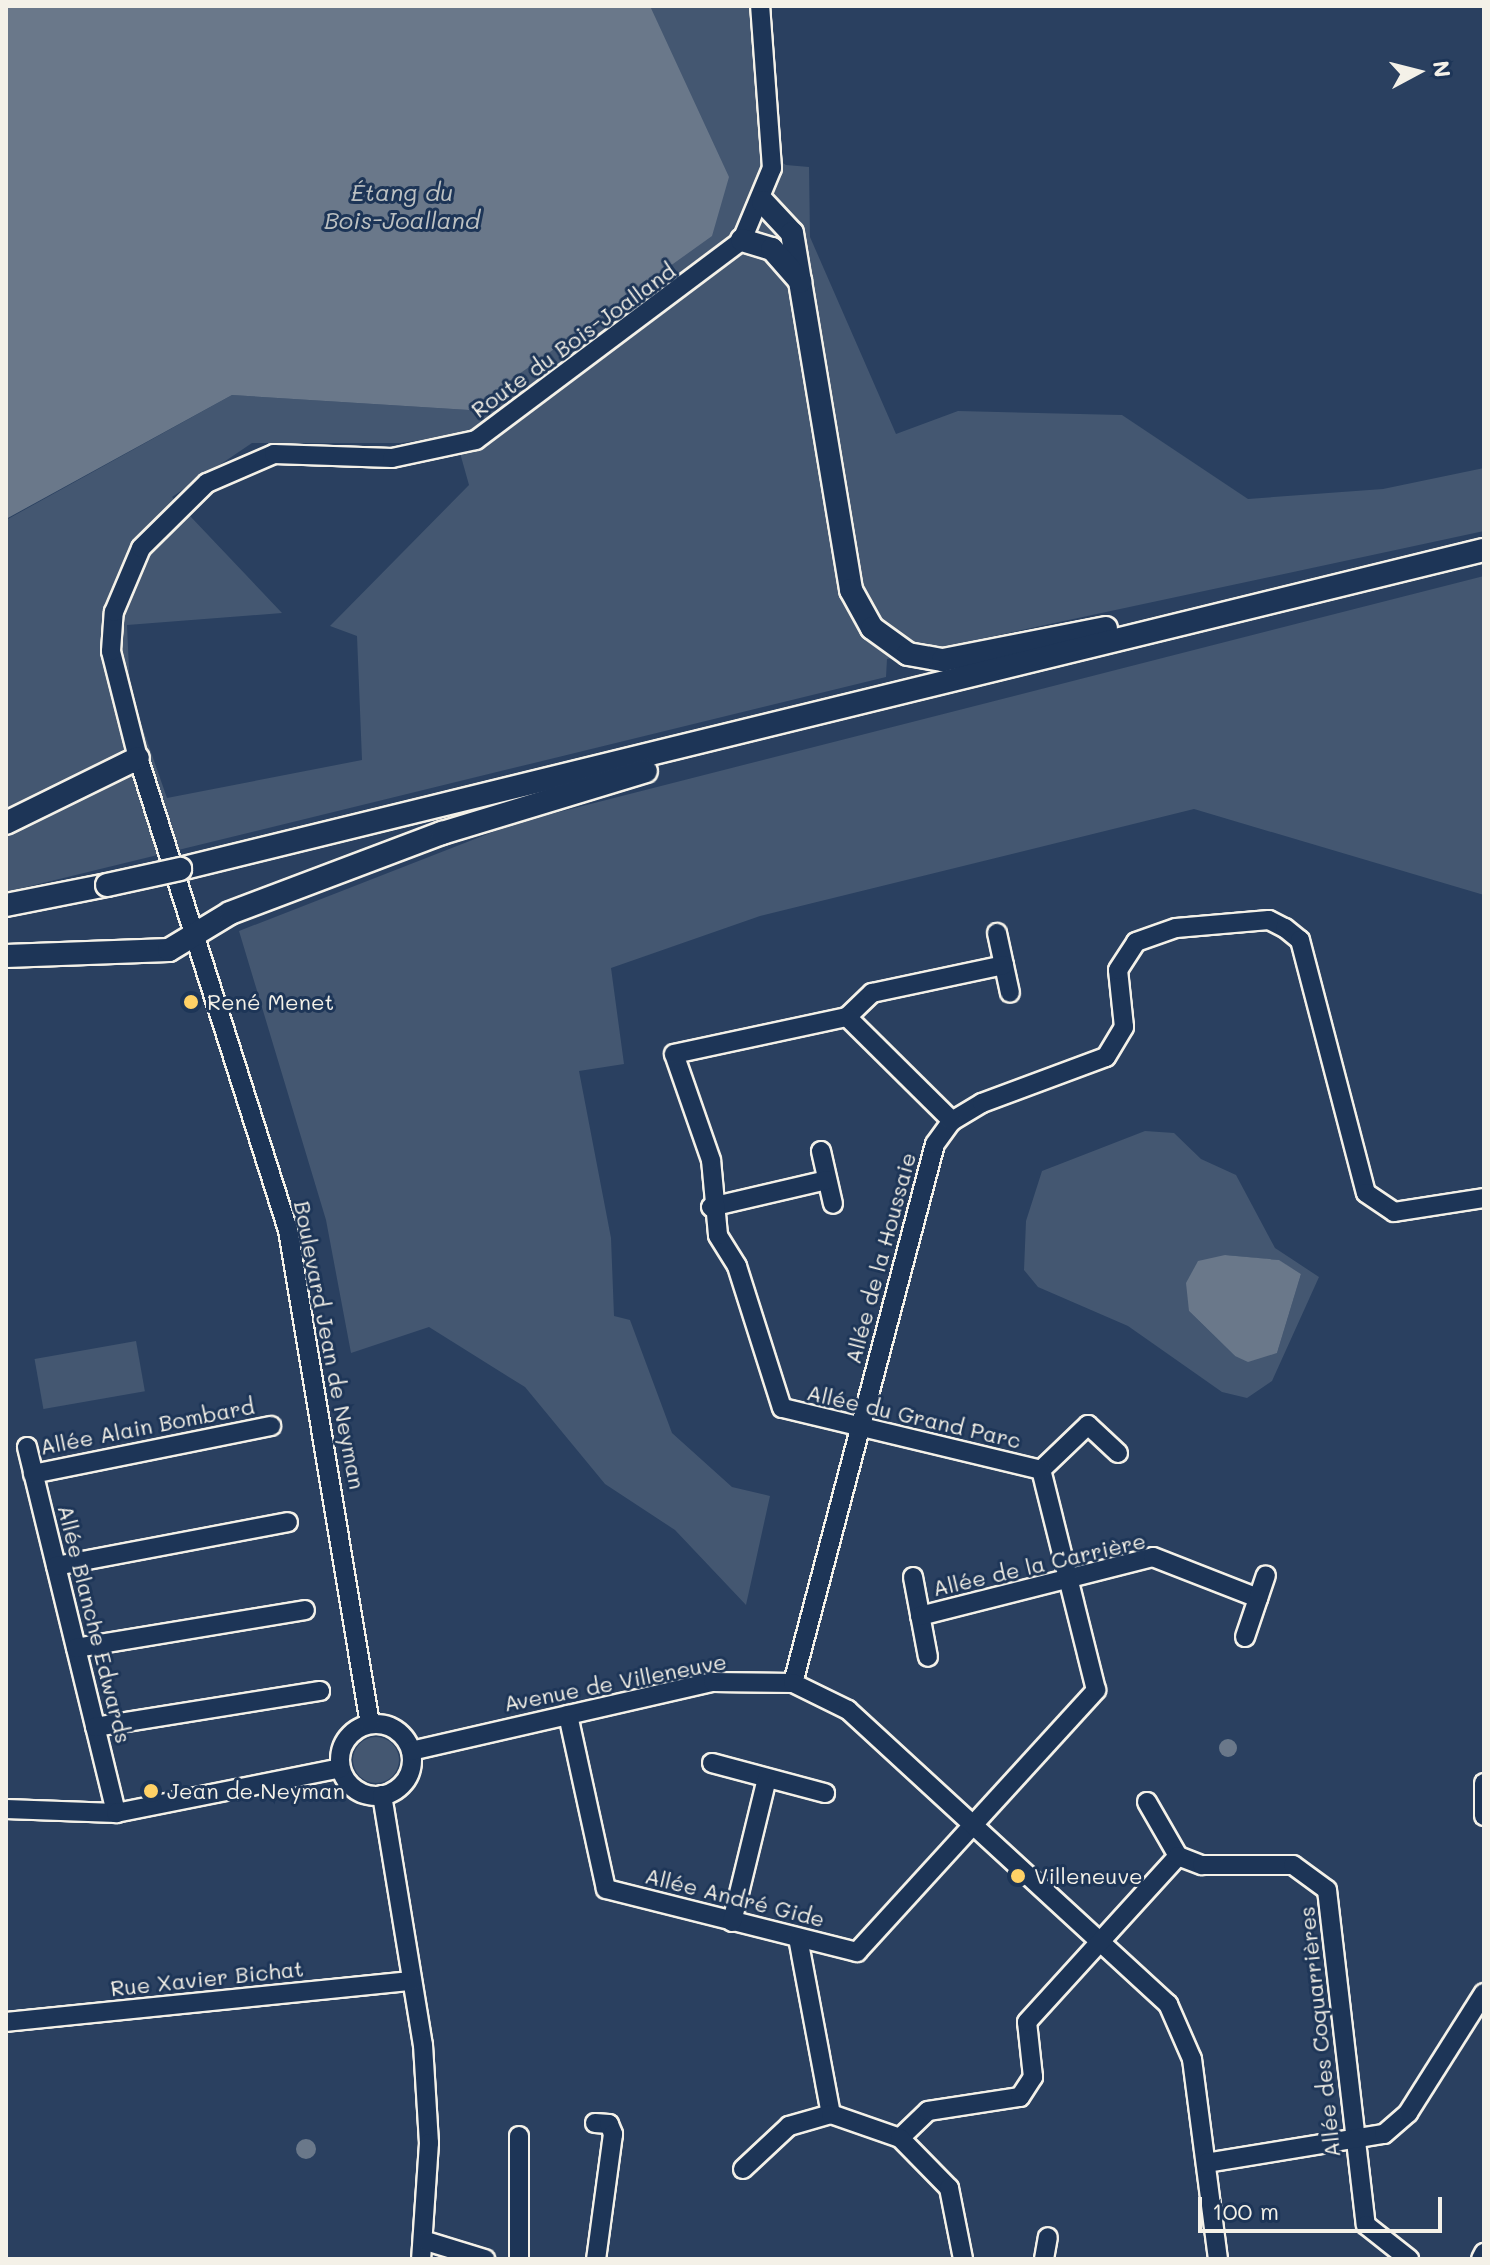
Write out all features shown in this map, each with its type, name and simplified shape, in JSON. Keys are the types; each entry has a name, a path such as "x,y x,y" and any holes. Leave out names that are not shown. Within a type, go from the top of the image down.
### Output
{"main road":[{"path":"763,202 792,233 851,590 888,642 908,654 943,660 1266,602"},
{"path":"742,240 772,249 803,285"},
{"path":"6,905 107,885 739,734 1484,550"},
{"path":"6,956 169,950 230,913 428,838 715,753 739,734"},
{"path":"6,823 138,758"}],"street":[{"name":"Route du Bois-Joalland","path":"193,938 138,758 111,651 114,612 141,548 172,511 207,483 274,454 392,458 476,440 742,240 763,202 772,168 771,108 760,6"},
{"path":"1004,965 872,993 847,1017 952,1121 1017,1087 1106,1057 1124,1027 1118,970 1136,942 1176,928 1269,920 1300,940 1366,1193 1394,1212 1484,1198"},
{"path":"997,933 1010,993"},
{"name":"Boulevard Jean de Neyman","path":"193,938 288,1230 370,1724"},
{"name":"Allée du Grand Parc","path":"847,1017 674,1054 711,1160 711,1207 782,1408 860,1430 1041,1470 1096,1690 974,1823"},
{"name":"Allée de la Houssaie","path":"793,1683 927,1171 952,1121"},
{"path":"821,1151 833,1204"},
{"path":"711,1207 827,1180"},
{"path":"1041,1470 1088,1425 1118,1453"},
{"name":"Allée Alain Bombard","path":"33,1474 271,1426"},
{"name":"Allée Blanche Edwards","path":"27,1447 116,1813"},
{"path":"56,1566 288,1522"},
{"name":"Allée de la Carrière","path":"920,1616 1153,1557 1258,1598"},
{"path":"1245,1637 1266,1575"},
{"name":"Allée de la Carrière","path":"913,1577 928,1657"},
{"path":"76,1648 305,1610"},
{"name":"Avenue de Villeneuve","path":"411,1751 713,1682 793,1683 848,1710 1102,1936 1151,1983 1183,2030 1206,2163 1218,2259"},
{"path":"95,1727 320,1691"},
{"name":"Allée André Gide","path":"568,1715 606,1889 857,1952 974,1823"},
{"path":"370,1724 400,1733 411,1751 409,1774 382,1795 361,1793 341,1768 349,1735 370,1724"},
{"path":"712,1763 825,1793"},
{"path":"6,1809 116,1813 341,1768"},
{"path":"732,1922 767,1778"},
{"path":"1484,1783 1484,1816"},
{"path":"382,1795 412,1981 429,2143 423,2250 485,2259"},
{"path":"900,2138 928,2111 1020,2097 1033,2077 1027,2022 1178,1856 1147,1802"},
{"name":"Allée des Coquarrières","path":"1178,1856 1202,1865 1293,1865 1327,1890 1366,2225 1409,2259"},
{"path":"798,1938 831,2114"},
{"name":"Rue Xavier Bichat","path":"6,2022 412,1981"},
{"path":"1206,2163 1355,2143 1384,2134 1408,2113 1484,1993"},
{"path":"743,2169 789,2126 831,2114 900,2138 949,2188 963,2259"},
{"path":"595,2123 609,2124 613,2134 596,2259"},
{"path":"519,2136 519,2259"},
{"path":"1044,2259 1048,2237"},
{"path":"1481,2259 1484,2253"}],"shaded area":[{"path":"650,6 750,6 763,151 786,165 809,167 810,237 896,434 958,411 1122,415 1248,499 1383,489 1484,468 1484,531 887,659 886,677 6,892 6,520 232,395 469,410 654,26","holes":["455,435 469,485 330,626 357,636 362,760 167,798 130,692 127,625 282,613 172,497 252,443 401,443"]},
{"path":"1484,576 1484,895 1194,809 760,916 611,968 624,1064 579,1071 611,1238 614,1316 630,1320 672,1433 732,1487 770,1496 746,1605 675,1530 605,1484 525,1387 429,1327 351,1353 326,1220 239,931 516,823"},
{"path":"1145,1131 1174,1133 1201,1159 1236,1175 1275,1248 1319,1277 1272,1381 1247,1398 1222,1392 1128,1326 1038,1287 1024,1270 1026,1221 1042,1171","holes":["1225,1255 1278,1260 1301,1274 1277,1353 1235,1356 1189,1311"]},
{"path":"136,1341 145,1391 43,1409 35,1359"},
{"path":"376,1737 392,1744 399,1760 392,1776 376,1783 360,1776 353,1760 360,1744"}],"water":[{"name":"Étang du Bois-Joalland","path":"6,6 650,6 729,177 712,236 469,410 232,395 6,519"},
{"path":"1225,1255 1279,1260 1301,1274 1277,1353 1248,1362 1235,1356 1189,1311 1186,1283 1198,1261"},
{"path":"1224,1739 1232,1739 1237,1748 1235,1755 1224,1757 1219,1752 1219,1744"},
{"path":"306,2139 313,2142 316,2149 313,2156 306,2159 299,2156 296,2149 299,2142"}],"place":[{"name":"René Menet","path":"191,1002"},
{"name":"Jean de Neyman","path":"151,1791"},
{"name":"Villeneuve","path":"1018,1876"}]}
